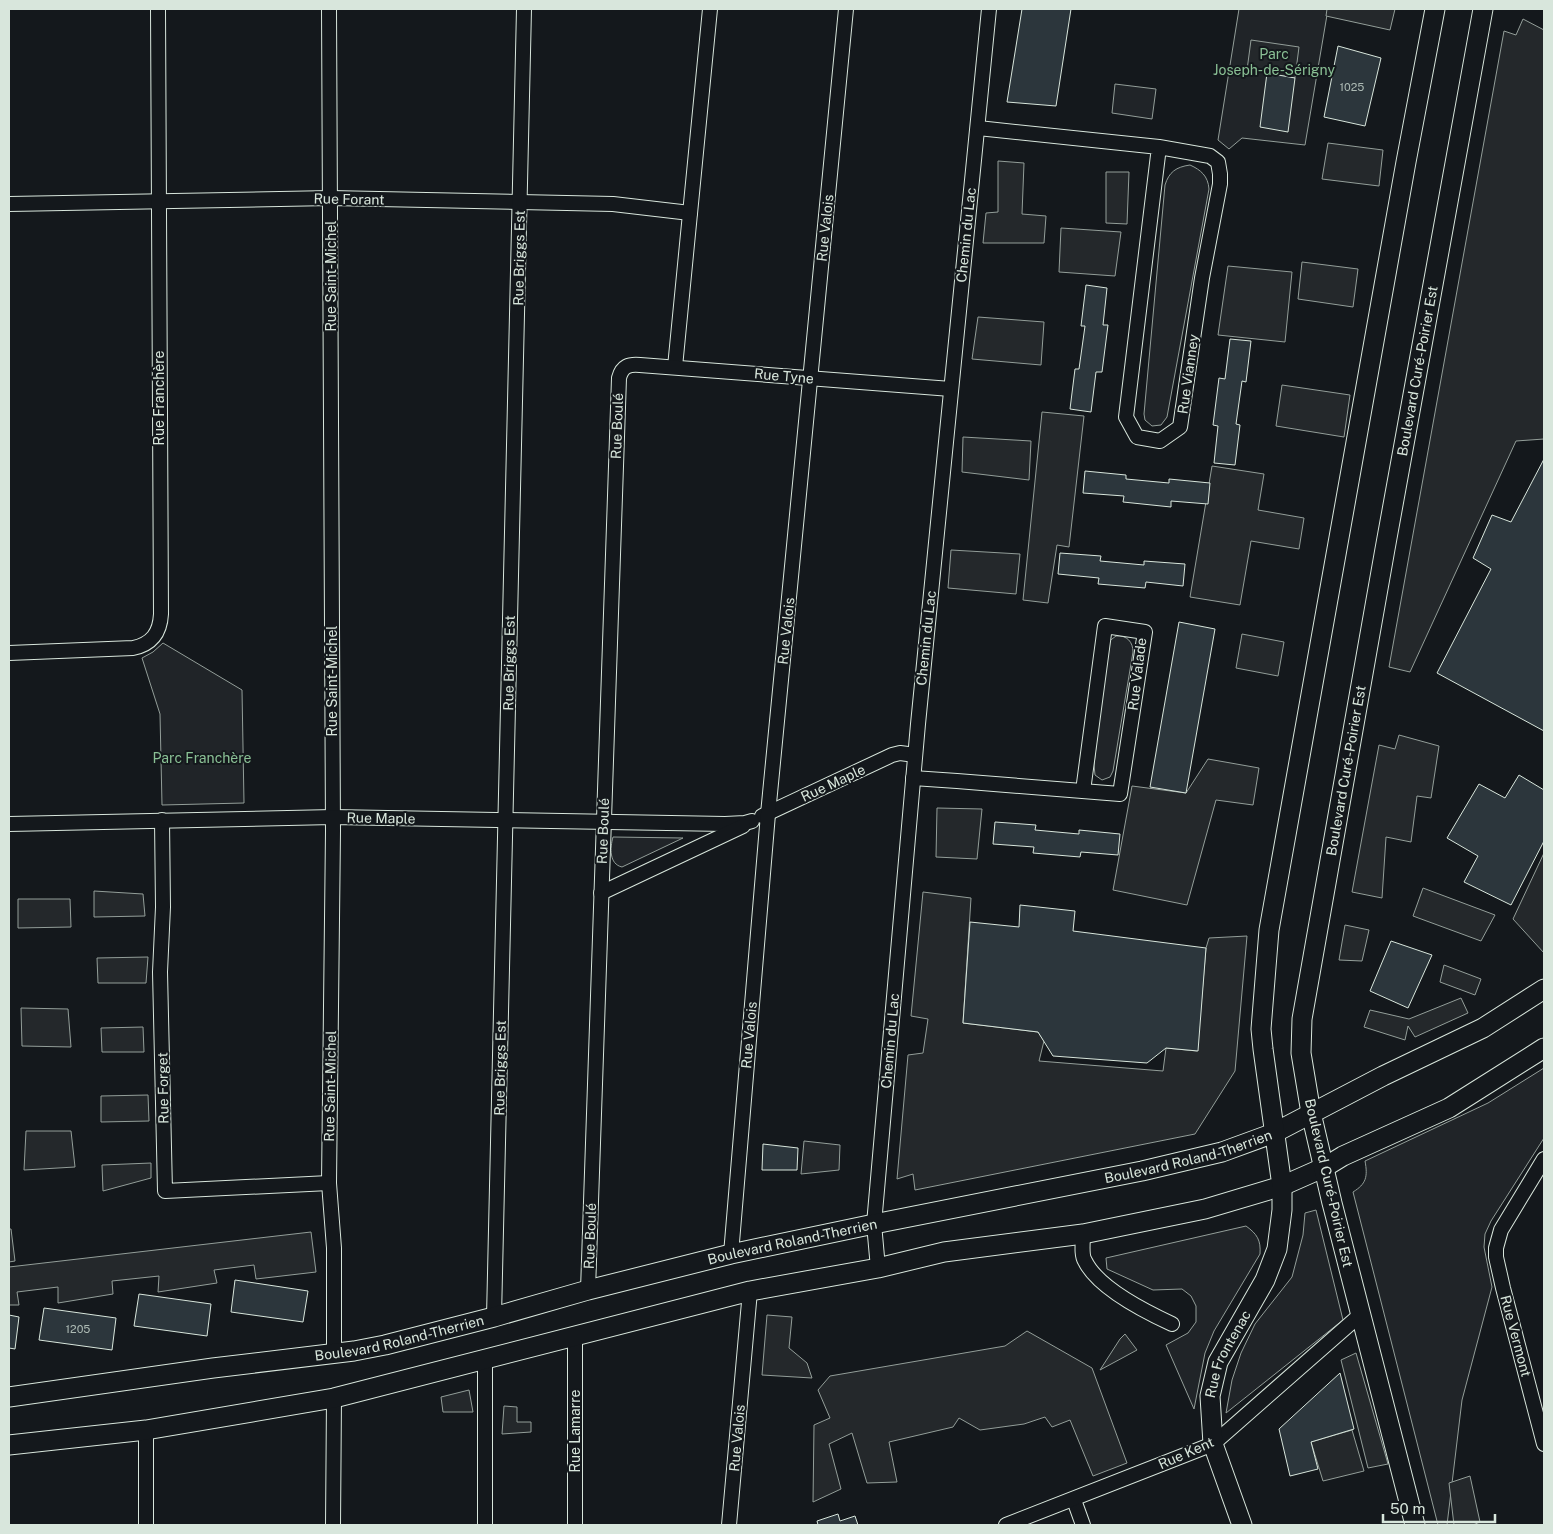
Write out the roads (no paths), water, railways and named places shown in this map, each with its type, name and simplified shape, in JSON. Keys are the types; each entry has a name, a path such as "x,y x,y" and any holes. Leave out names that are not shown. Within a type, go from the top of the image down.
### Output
{"main road":[{"path":"1282,1186 1261,1029 1269,930 1435,9"},
{"name":"Boulevard Curé-Poirier Est","path":"1415,1525 1360,1315 1311,1113 1301,1053 1302,1020 1483,9"},
{"name":"Boulevard Roland-Therrien","path":"9,1397 385,1345 588,1290 731,1254 1142,1172 1222,1152 1274,1133 1483,1028 1544,989"},
{"path":"9,1445 146,1430 334,1398 750,1291 878,1268 944,1252 1083,1234 1205,1209 1282,1186 1325,1167 1343,1156 1450,1108 1544,1048"},
{"name":"Rue Frontenac","path":"1242,1525 1213,1444 1210,1396 1218,1362 1265,1280 1277,1250 1282,1210 1282,1186"}],"street":[{"name":"Rue Franchère","path":"9,653 133,648 154,638 159,627 161,604 158,9"},
{"name":"Rue Saint-Michel","path":"329,9 333,817 330,1183 334,1248 334,1353"},
{"name":"Rue Briggs Est","path":"494,1317 524,9"},
{"path":"675,367 710,9"},
{"name":"Rue Valois","path":"731,1254 768,814 846,9"},
{"name":"Chemin du Lac","path":"878,1268 874,1224 915,755 989,9"},
{"name":"Rue Vianney","path":"978,128 1159,147 1210,156 1218,162 1220,184 1202,278 1180,427 1160,441 1137,437 1126,417 1159,147"},
{"name":"Rue Forant","path":"9,204 330,198 628,205 690,213"},
{"name":"Rue Tyne","path":"620,372 632,364 951,389"},
{"name":"Rue Boulé","path":"588,1290 620,372"},
{"name":"Rue Valade","path":"913,778 1120,794 1145,632 1105,626 1083,791"},
{"name":"Rue Maple","path":"601,893 892,755 900,753 915,755"},
{"name":"Rue Maple","path":"9,824 333,817 737,824 752,821"},
{"name":"Rue Forget","path":"162,820 160,972 165,1191 330,1183"},
{"name":"Rue Vermont","path":"1544,1160 1501,1230 1496,1248 1496,1257 1544,1444"},
{"path":"1083,1234 1084,1260 1096,1276 1146,1312 1172,1324"},
{"name":"Rue Valois","path":"729,1525 750,1291"},
{"name":"Rue Kent","path":"1006,1525 1213,1444 1360,1315"},
{"name":"Rue Lamarre","path":"575,1336 575,1525"},
{"path":"485,1360 485,1525"},
{"path":"333,1525 334,1398"},
{"path":"146,1430 146,1525"},
{"path":"1074,1500 1083,1525"}],"park label":[{"name":"Parc Joseph-de-Sérigny","path":"1274,62"},
{"name":"Parc Franchère","path":"202,758"}]}
